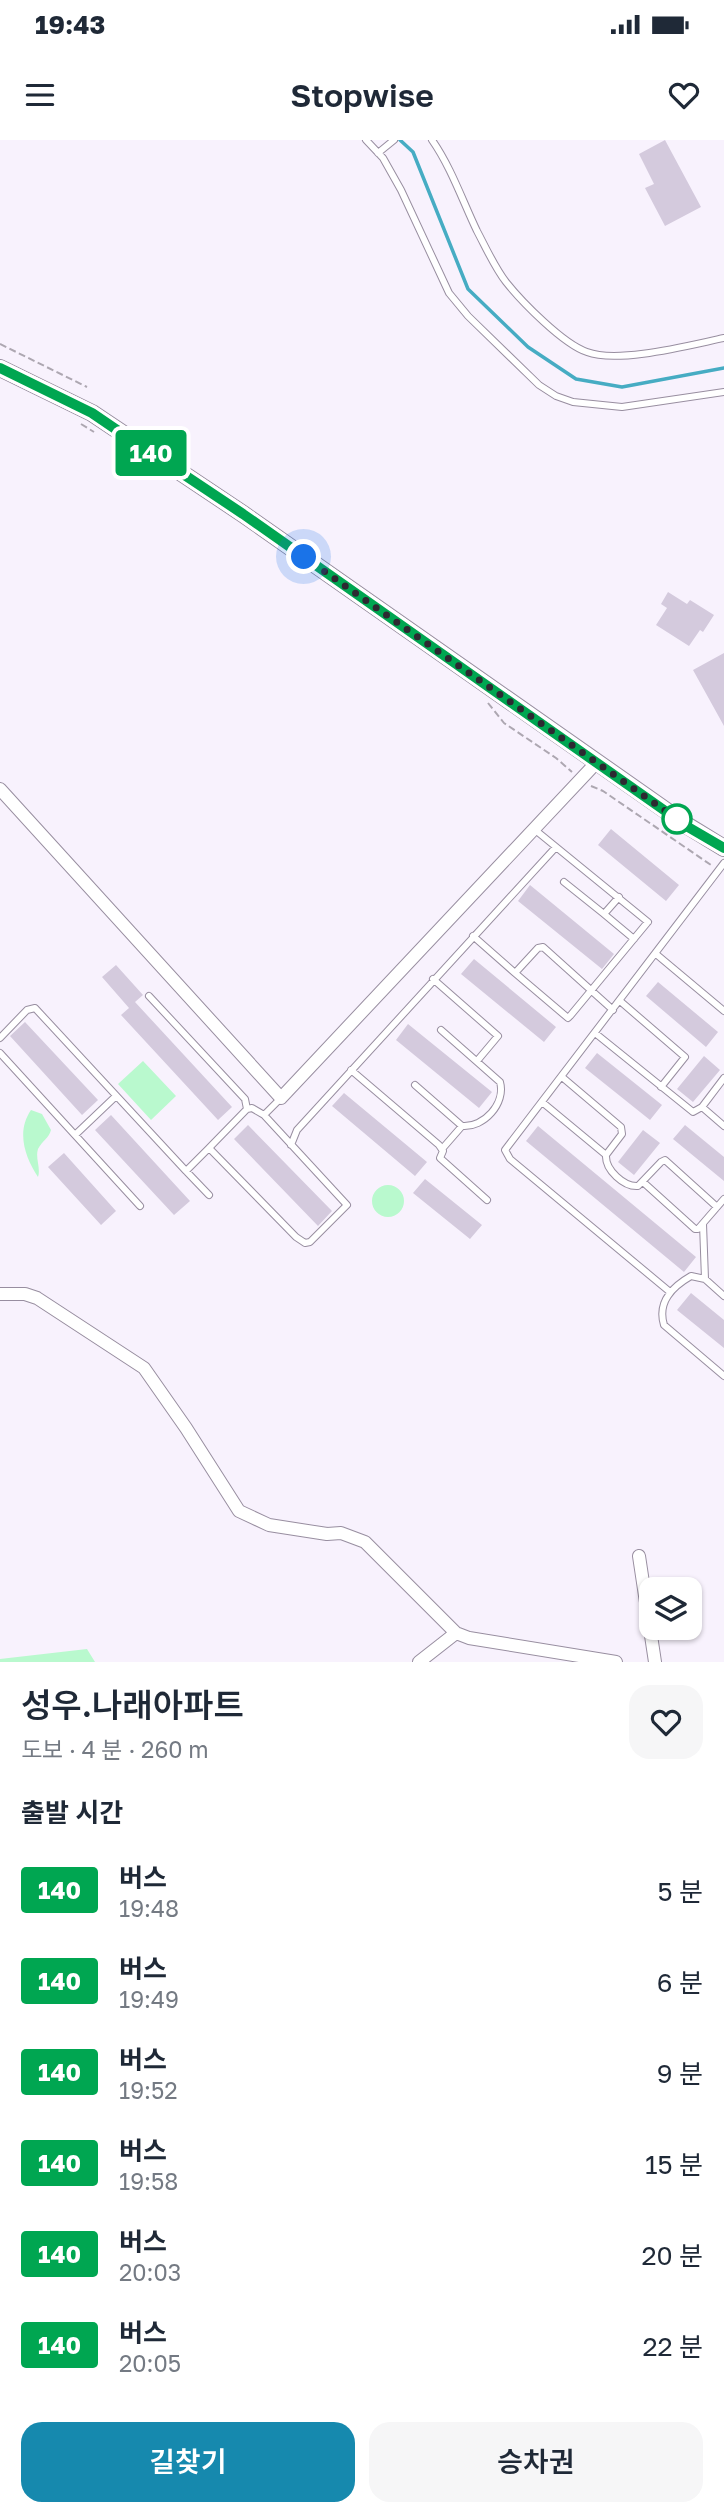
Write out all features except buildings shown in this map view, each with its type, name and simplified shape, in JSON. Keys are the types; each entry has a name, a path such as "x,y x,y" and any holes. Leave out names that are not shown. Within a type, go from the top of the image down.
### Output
{"main road":[{"path":"0,368 92,413 243,514 688,827 724,848"}],"street":[{"path":"0,789 281,1098 597,762"},
{"path":"0,1294 25,1294 37,1298 144,1368 239,1511 269,1525 327,1534 341,1533 365,1542 456,1633 469,1638 616,1662"},
{"path":"639,1556 655,1662"},
{"path":"419,1662 456,1633"}],"lane":[{"path":"366,140 378,153 401,190 449,293 468,316 540,385 556,396 573,402 622,407 724,392"},
{"path":"378,153 394,140"},
{"path":"432,140 506,282 553,330 570,343 586,352 603,355 633,354 724,338"},
{"path":"473,936 565,1018 570,1016 648,920 534,829"},
{"path":"291,1145 297,1130 556,847"},
{"path":"670,1292 506,1155 505,1150 724,863"},
{"path":"564,882 634,939"},
{"path":"604,914 618,897"},
{"path":"515,973 538,948 543,947 614,1010"},
{"path":"656,954 724,1011"},
{"path":"433,979 498,1036 477,1061"},
{"path":"149,996 245,1098 247,1109"},
{"path":"620,1001 685,1056 661,1087"},
{"path":"0,1038 27,1010 35,1008 209,1195"},
{"path":"415,1085 462,1126 481,1122 499,1102 499,1082 441,1030"},
{"path":"596,1033 689,1111 693,1112 702,1107 724,1078"},
{"path":"0,1052 139,1206"},
{"path":"351,1070 442,1149"},
{"path":"562,1077 621,1126 622,1134 606,1156 607,1166 620,1179 633,1187 639,1186 665,1160 718,1207"},
{"path":"75,1135 116,1096"},
{"path":"264,1115 281,1098"},
{"path":"542,1102 606,1156"},
{"path":"702,1107 724,1126"},
{"path":"186,1171 247,1109 252,1108 264,1115 347,1205 313,1240 305,1243 209,1148"},
{"path":"462,1126 442,1149 440,1158 487,1200"},
{"path":"643,1182 695,1229 703,1224 724,1199"},
{"path":"703,1224 705,1279"},
{"path":"724,1296 705,1279 691,1276 670,1292 661,1315 664,1325 724,1376"}],"path":[{"path":"0,344 87,387"},
{"path":"80,424 92,431"},
{"path":"487,702 504,723 581,778 690,849 699,859 719,870"}],"green space":[{"path":"143,1061 176,1096 151,1120 118,1084"},
{"path":"31,1110 42,1114 51,1130 38,1149 38,1177 26,1153 23,1136 26,1118"},
{"path":"388,1185 399,1190 404,1201 399,1212 388,1217 377,1212 372,1201 377,1190"},
{"path":"87,1649 95,1662 0,1662 0,1659"}],"waterway":[{"path":"400,140 413,152 468,289 528,347 576,379 622,387 724,368"}],"bus line":[{"name":"140","path":"0,368 92,413 243,514 688,827 724,848"}],"route":[{"path":"304,557 677,819"}]}
